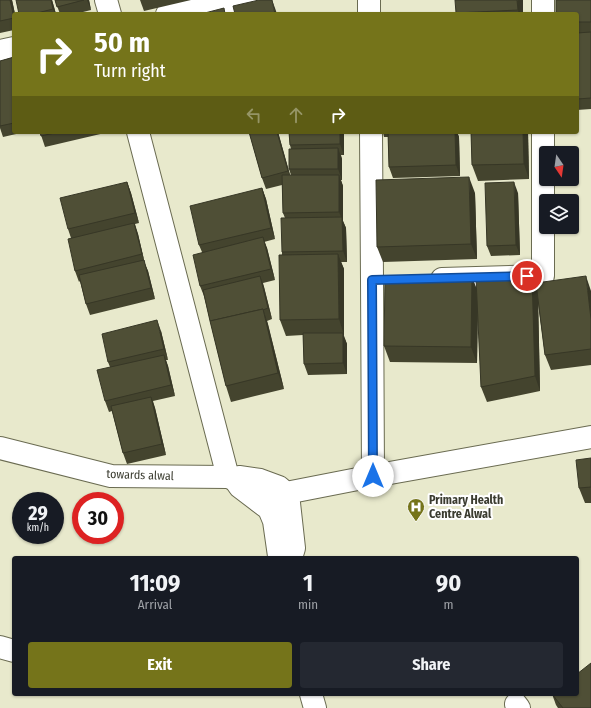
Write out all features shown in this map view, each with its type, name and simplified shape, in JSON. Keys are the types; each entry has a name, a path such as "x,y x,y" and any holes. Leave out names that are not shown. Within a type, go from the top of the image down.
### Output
{"street":[{"path":"106,0 109,12"},
{"path":"178,12 245,0"},
{"path":"369,0 370,12"},
{"path":"542,0 542,12"},
{"path":"0,51 12,48"},
{"path":"139,134 231,478 240,487 269,509 274,521 279,556"},
{"path":"371,134 380,280 373,476"},
{"path":"419,279 542,276 542,134"},
{"path":"259,501 286,493 373,476 591,437"},
{"name":"towards alwal","path":"0,448 112,476 239,477 260,480 279,487 286,493"},
{"path":"286,493 290,503 294,548 292,556"},
{"path":"0,647 12,650"},
{"path":"312,696 315,708"}],"building":[{"path":"0,0 10,0 13,12 12,18 0,21"},
{"path":"16,0 51,0 53,9 41,12 19,12"},
{"path":"55,0 84,0 57,7"},
{"path":"259,0 272,0 275,12 234,12 233,6"},
{"path":"455,0 517,0 518,10 456,12"},
{"path":"556,0 591,0 591,22 579,22 579,12 556,12"},
{"path":"224,8 225,12 209,12"},
{"path":"591,32 591,98 579,99 579,33"},
{"path":"12,58 12,123 0,126 0,61"},
{"path":"250,134 278,134 288,171 262,178"},
{"path":"289,134 340,134 340,144 290,145"},
{"path":"388,134 455,134 456,165 389,167"},
{"path":"471,134 523,134 524,164 472,165"},
{"path":"338,148 338,169 289,169 289,149"},
{"path":"282,175 339,175 339,212 283,213"},
{"path":"469,177 471,244 377,247 376,180"},
{"path":"127,182 135,213 68,229 60,198"},
{"path":"514,182 516,245 487,246 485,183"},
{"path":"262,188 271,228 199,245 190,206"},
{"path":"342,217 343,251 282,252 281,218"},
{"path":"134,223 142,254 75,271 68,239"},
{"path":"263,237 271,269 200,286 193,255"},
{"path":"338,254 339,319 280,320 279,255"},
{"path":"144,260 151,288 86,304 79,275"},
{"path":"260,276 268,308 210,321 203,290"},
{"path":"532,276 535,376 481,387 476,278"},
{"path":"586,276 591,319 591,349 545,355 536,283"},
{"path":"385,277 472,277 471,347 384,346"},
{"path":"263,309 278,373 226,386 210,321"},
{"path":"157,320 164,349 108,362 102,334"},
{"path":"303,333 343,333 343,363 304,364"},
{"path":"164,355 171,385 105,401 97,370"},
{"path":"151,397 162,444 123,453 111,406"},
{"path":"591,458 591,487 579,488 576,460"},
{"path":"591,663 591,708 563,708 554,696 579,696 579,672"}],"place":[{"name":"Primary Health Centre Alwal","path":"416,522"}],"route":[{"path":"373,476 372,280 527,276"}]}
